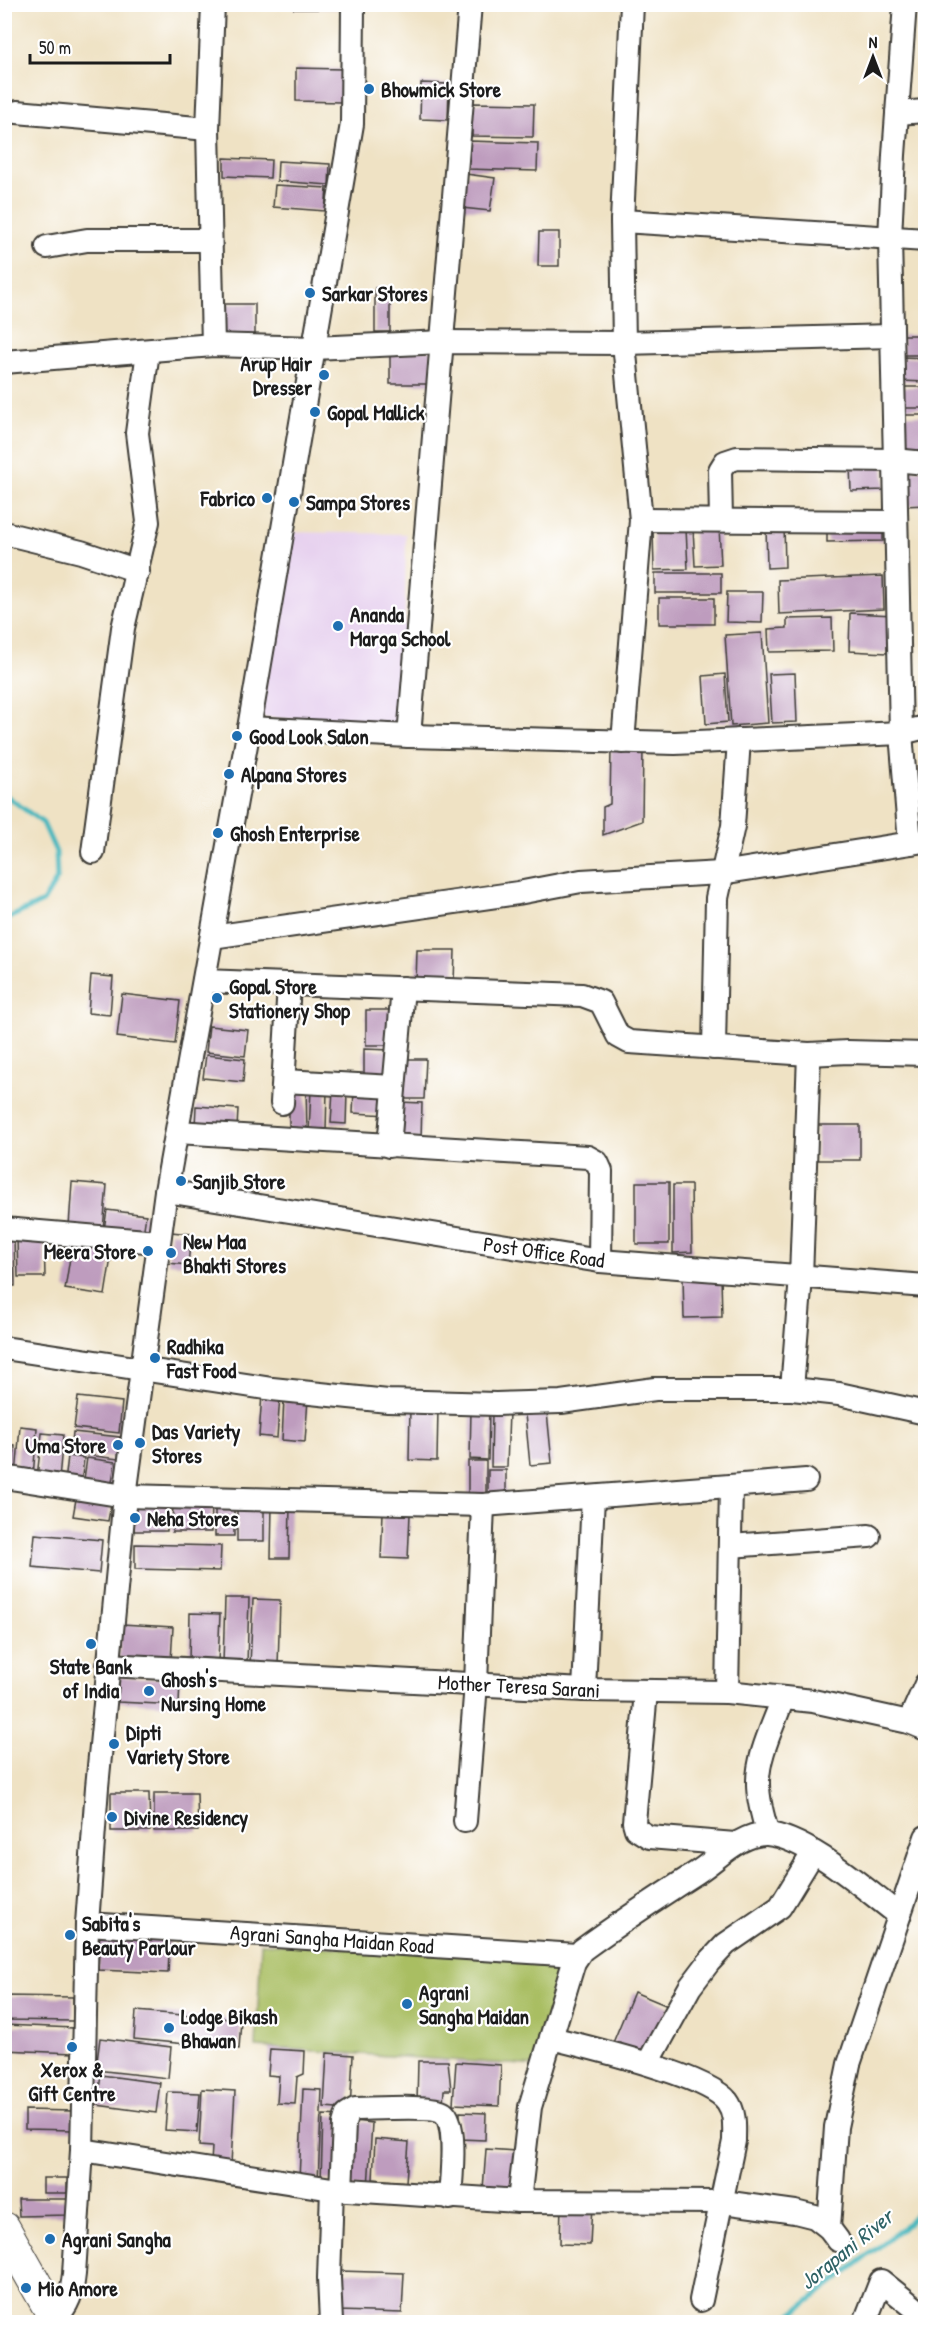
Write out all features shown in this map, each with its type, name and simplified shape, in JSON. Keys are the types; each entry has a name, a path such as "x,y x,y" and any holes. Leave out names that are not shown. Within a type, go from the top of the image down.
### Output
{"main road":[{"path":"4,2228 56,2320"}],"street":[{"path":"213,4 208,129 213,345"},
{"path":"56,2320 66,2308 72,2295 82,2150 87,1924 108,1665 125,1496 166,1191 249,728 352,124 353,4"},
{"path":"409,736 470,4"},
{"path":"623,742 641,520 624,344 622,221 632,4"},
{"path":"212,937 518,893 581,881 721,873 918,842 901,733 890,238 905,4"},
{"path":"897,113 926,111"},
{"path":"17,112 208,129"},
{"path":"622,221 926,240"},
{"path":"47,247 87,240 209,240"},
{"path":"4,362 213,345 314,348 442,342 624,344 892,336"},
{"path":"93,852 123,628 148,522 137,433 147,351"},
{"path":"721,520 720,470 725,462 736,458 894,460 926,463"},
{"path":"641,520 896,522"},
{"path":"4,533 81,552 138,571"},
{"path":"249,728 409,736 675,743 901,733 926,727"},
{"path":"714,1048 717,898 733,826 739,740"},
{"path":"204,981 582,995 601,1002 618,1036 624,1041 809,1054 848,1052 926,1054"},
{"path":"289,984 283,1092 394,1087"},
{"path":"389,1146 403,988"},
{"path":"792,1389 801,1276 809,1054"},
{"path":"177,1132 588,1157 597,1162 601,1171 600,1261"},
{"name":"Post Office Road","path":"166,1191 600,1261 926,1286"},
{"path":"4,1228 158,1242"},
{"path":"4,1348 272,1389 388,1401 561,1402 655,1389 792,1389 839,1395 926,1413"},
{"path":"4,1477 125,1496 483,1505 806,1480"},
{"path":"727,1692 731,1486"},
{"path":"584,1690 593,1497"},
{"path":"465,1821 476,1684 483,1505"},
{"path":"730,1546 869,1536"},
{"name":"Mother Teresa Sarani","path":"108,1665 584,1690 727,1692 813,1701 917,1726"},
{"path":"917,1726 926,1684"},
{"path":"646,1692 634,1822 636,1830 649,1837 735,1844"},
{"path":"768,1834 759,1803 758,1781 762,1760 783,1698"},
{"path":"519,2201 527,2123 577,1955 665,1891 698,1872 735,1844 757,1834 768,1834 786,1839 813,1853 843,1872 899,1916"},
{"path":"82,2150 337,2189 519,2201 723,2202 815,2217 834,2234 836,2127 849,2064 899,1916 917,1888 926,1837"},
{"path":"648,2063 690,1987 709,1962 726,1944 780,1907 813,1853"},
{"name":"Agrani Sangha Maidan Road","path":"87,1924 577,1955"},
{"path":"551,2037 648,2063 710,2090 727,2101 734,2118 734,2141 701,2300"},
{"path":"330,2322 329,2277 344,2124 347,2114 355,2109 442,2111 448,2118 452,2129 450,2198"},
{"path":"865,2322 881,2281 926,2317"}],"shaded area":[{"name":"Ananda Marga School","path":"286,532 406,534 403,727 259,717"}],"green space":[{"name":"Agrani Sangha Maidan","path":"261,1943 567,1961 538,2066 256,2047"}],"building":[{"path":"294,4 338,4 338,9 294,9"},
{"path":"296,68 342,69 341,102 296,101"},
{"path":"421,83 449,84 448,120 420,119"},
{"path":"472,103 534,104 533,137 472,136"},
{"path":"469,141 538,143 537,171 468,169"},
{"path":"224,158 271,160 270,178 224,176"},
{"path":"278,161 330,164 329,185 277,181"},
{"path":"466,174 495,178 490,211 462,208"},
{"path":"275,185 327,188 325,211 273,207"},
{"path":"539,232 559,232 559,266 538,266"},
{"path":"375,288 390,288 390,332 375,332"},
{"path":"223,304 255,304 255,336 223,336"},
{"path":"918,321 926,322 926,355 902,355 903,335 918,335"},
{"path":"390,350 432,350 433,384 390,384"},
{"path":"902,357 926,358 926,382 901,381"},
{"path":"901,387 926,387 926,408 900,408"},
{"path":"899,415 924,415 923,456 899,456"},
{"path":"883,463 885,490 851,491 850,465"},
{"path":"904,470 926,470 926,505 904,506"},
{"path":"883,523 883,541 827,542 827,524"},
{"path":"784,525 785,567 767,568 766,526"},
{"path":"719,527 721,565 695,566 693,528"},
{"path":"653,529 686,529 688,569 654,570"},
{"path":"655,573 721,573 721,593 655,593"},
{"path":"883,576 884,609 779,614 778,580"},
{"path":"727,592 763,592 762,623 726,622"},
{"path":"659,598 714,598 714,624 659,624"},
{"path":"850,613 894,615 894,635 887,653 849,651"},
{"path":"832,618 833,651 769,652 768,629 787,628 787,619"},
{"path":"762,633 768,723 731,726 725,635"},
{"path":"795,673 797,722 772,723 769,674"},
{"path":"725,674 728,722 706,724 703,676"},
{"path":"611,747 643,747 642,821 603,835 603,807 610,804"},
{"path":"417,950 455,950 454,983 416,983"},
{"path":"91,975 113,977 110,1015 88,1013"},
{"path":"122,994 180,1001 175,1044 117,1037"},
{"path":"366,1010 394,1010 394,1045 366,1045"},
{"path":"209,1026 248,1030 245,1056 206,1052"},
{"path":"364,1049 391,1050 391,1083 364,1083"},
{"path":"206,1055 245,1059 243,1082 203,1078"},
{"path":"403,1059 426,1059 424,1099 401,1099"},
{"path":"289,1086 306,1086 307,1132 289,1132"},
{"path":"311,1090 327,1090 326,1132 309,1131"},
{"path":"354,1090 390,1091 388,1115 353,1113"},
{"path":"333,1091 347,1092 346,1124 331,1123"},
{"path":"399,1102 422,1103 421,1139 398,1138"},
{"path":"196,1106 238,1109 237,1129 195,1126"},
{"path":"817,1125 860,1125 860,1160 817,1160"},
{"path":"72,1182 107,1185 103,1229 69,1226"},
{"path":"636,1182 669,1182 669,1244 636,1244"},
{"path":"673,1185 691,1185 692,1252 673,1253"},
{"path":"107,1210 146,1215 143,1235 104,1230"},
{"path":"171,1232 191,1234 188,1265 168,1263"},
{"path":"4,1233 14,1233 15,1286 4,1286"},
{"path":"44,1237 45,1277 18,1277 17,1238"},
{"path":"73,1239 113,1245 105,1295 65,1289"},
{"path":"683,1277 721,1277 722,1317 684,1318"},
{"path":"262,1394 280,1395 277,1438 259,1436"},
{"path":"78,1397 122,1402 119,1433 74,1428"},
{"path":"284,1398 308,1399 305,1442 282,1440"},
{"path":"410,1406 438,1407 437,1461 409,1460"},
{"path":"471,1409 489,1410 488,1460 470,1459"},
{"path":"492,1411 509,1412 507,1467 491,1467"},
{"path":"547,1412 552,1463 530,1465 525,1414"},
{"path":"20,1426 37,1428 33,1477 16,1476"},
{"path":"73,1432 120,1437 118,1459 71,1453"},
{"path":"42,1433 63,1435 59,1479 37,1477"},
{"path":"4,1445 15,1446 13,1472 4,1472"},
{"path":"68,1456 84,1458 81,1485 65,1483"},
{"path":"87,1458 115,1462 111,1489 83,1486"},
{"path":"468,1461 486,1461 486,1501 468,1501"},
{"path":"488,1470 506,1470 506,1501 488,1501"},
{"path":"76,1499 111,1504 108,1521 73,1516"},
{"path":"134,1503 168,1503 167,1531 134,1531"},
{"path":"173,1503 212,1504 211,1532 172,1532"},
{"path":"272,1504 290,1505 289,1558 271,1558"},
{"path":"215,1505 234,1505 234,1536 215,1536"},
{"path":"237,1505 264,1505 264,1541 237,1541"},
{"path":"383,1513 410,1514 408,1559 381,1558"},
{"path":"35,1534 102,1540 99,1573 32,1567"},
{"path":"135,1544 221,1546 220,1571 135,1569"},
{"path":"225,1598 249,1598 247,1664 223,1663"},
{"path":"253,1599 280,1600 278,1666 250,1665"},
{"path":"190,1613 220,1614 218,1663 189,1662"},
{"path":"121,1624 173,1627 171,1661 119,1658"},
{"name":"Ghosh's Nursing Home","path":"119,1677 180,1679 179,1705 118,1702"},
{"path":"111,1793 149,1793 150,1831 111,1831"},
{"path":"154,1793 197,1793 198,1831 154,1831"},
{"path":"100,1931 170,1935 168,1973 98,1970"},
{"path":"634,1992 670,2007 647,2060 612,2045"},
{"path":"4,1996 73,1997 73,2021 4,2020"},
{"path":"136,2011 241,2020 239,2049 134,2039"},
{"path":"4,2025 74,2028 73,2053 4,2050"},
{"path":"100,2038 171,2047 168,2078 96,2070"},
{"path":"270,2049 305,2051 304,2074 297,2077 295,2104 277,2103 279,2076 268,2075"},
{"path":"327,2053 353,2055 350,2109 324,2107"},
{"path":"418,2061 448,2061 451,2090 444,2090 443,2103 417,2103"},
{"path":"456,2062 501,2065 499,2106 453,2104"},
{"path":"101,2075 160,2083 156,2113 97,2105"},
{"path":"202,2089 235,2091 231,2164 211,2163 212,2147 199,2146"},
{"path":"303,2089 322,2090 318,2181 299,2180"},
{"path":"168,2092 200,2093 197,2132 165,2130"},
{"path":"25,2110 73,2111 73,2130 25,2129"},
{"path":"460,2112 486,2113 485,2140 460,2139"},
{"path":"323,2115 342,2116 339,2181 321,2180"},
{"path":"353,2121 372,2123 368,2188 349,2187"},
{"path":"375,2139 409,2142 406,2182 373,2179"},
{"path":"486,2149 516,2151 512,2192 483,2190"},
{"path":"43,2178 67,2178 67,2193 43,2193"},
{"path":"18,2199 69,2199 69,2215 19,2216"},
{"path":"561,2203 592,2204 590,2245 560,2244"},
{"path":"340,2271 404,2273 402,2313 339,2311"}],"waterway":[{"path":"4,794 43,823 56,852 57,879 43,902 4,920"},
{"name":"Jorapani River","path":"782,2322 903,2228 915,2215 926,2196"}],"place":[{"name":"Bhowmick Store","path":"369,89"},
{"name":"Sarkar Stores","path":"310,293"},
{"name":"Arup Hair Dresser","path":"324,375"},
{"name":"Gopal Mallick","path":"315,412"},
{"name":"Fabrico","path":"267,498"},
{"name":"Sampa Stores","path":"294,502"},
{"name":"Ananda Marga School","path":"338,626"},
{"name":"Good Look Salon","path":"237,736"},
{"name":"Alpana Stores","path":"229,774"},
{"name":"Ghosh Enterprise","path":"218,833"},
{"name":"Gopal Store Stationery Shop","path":"217,998"},
{"name":"Sanjib Store","path":"181,1181"},
{"name":"Meera Store","path":"148,1251"},
{"name":"New Maa Bhakti Stores","path":"171,1253"},
{"name":"Radhika Fast Food","path":"155,1358"},
{"name":"Das Variety Stores","path":"140,1443"},
{"name":"Uma Store","path":"118,1445"},
{"name":"Neha Stores","path":"135,1518"},
{"name":"State Bank of India","path":"91,1644"},
{"name":"Ghosh's Nursing Home","path":"149,1691"},
{"name":"Dipti Variety Store","path":"114,1744"},
{"name":"Divine Residency","path":"112,1817"},
{"name":"Sabita's Beauty Parlour","path":"70,1935"},
{"name":"Agrani Sangha Maidan","path":"407,2004"},
{"name":"Lodge Bikash Bhawan","path":"169,2028"},
{"name":"Xerox & Gift Centre","path":"72,2047"},
{"name":"Agrani Sangha","path":"50,2239"},
{"name":"Mio Amore","path":"26,2288"}]}
